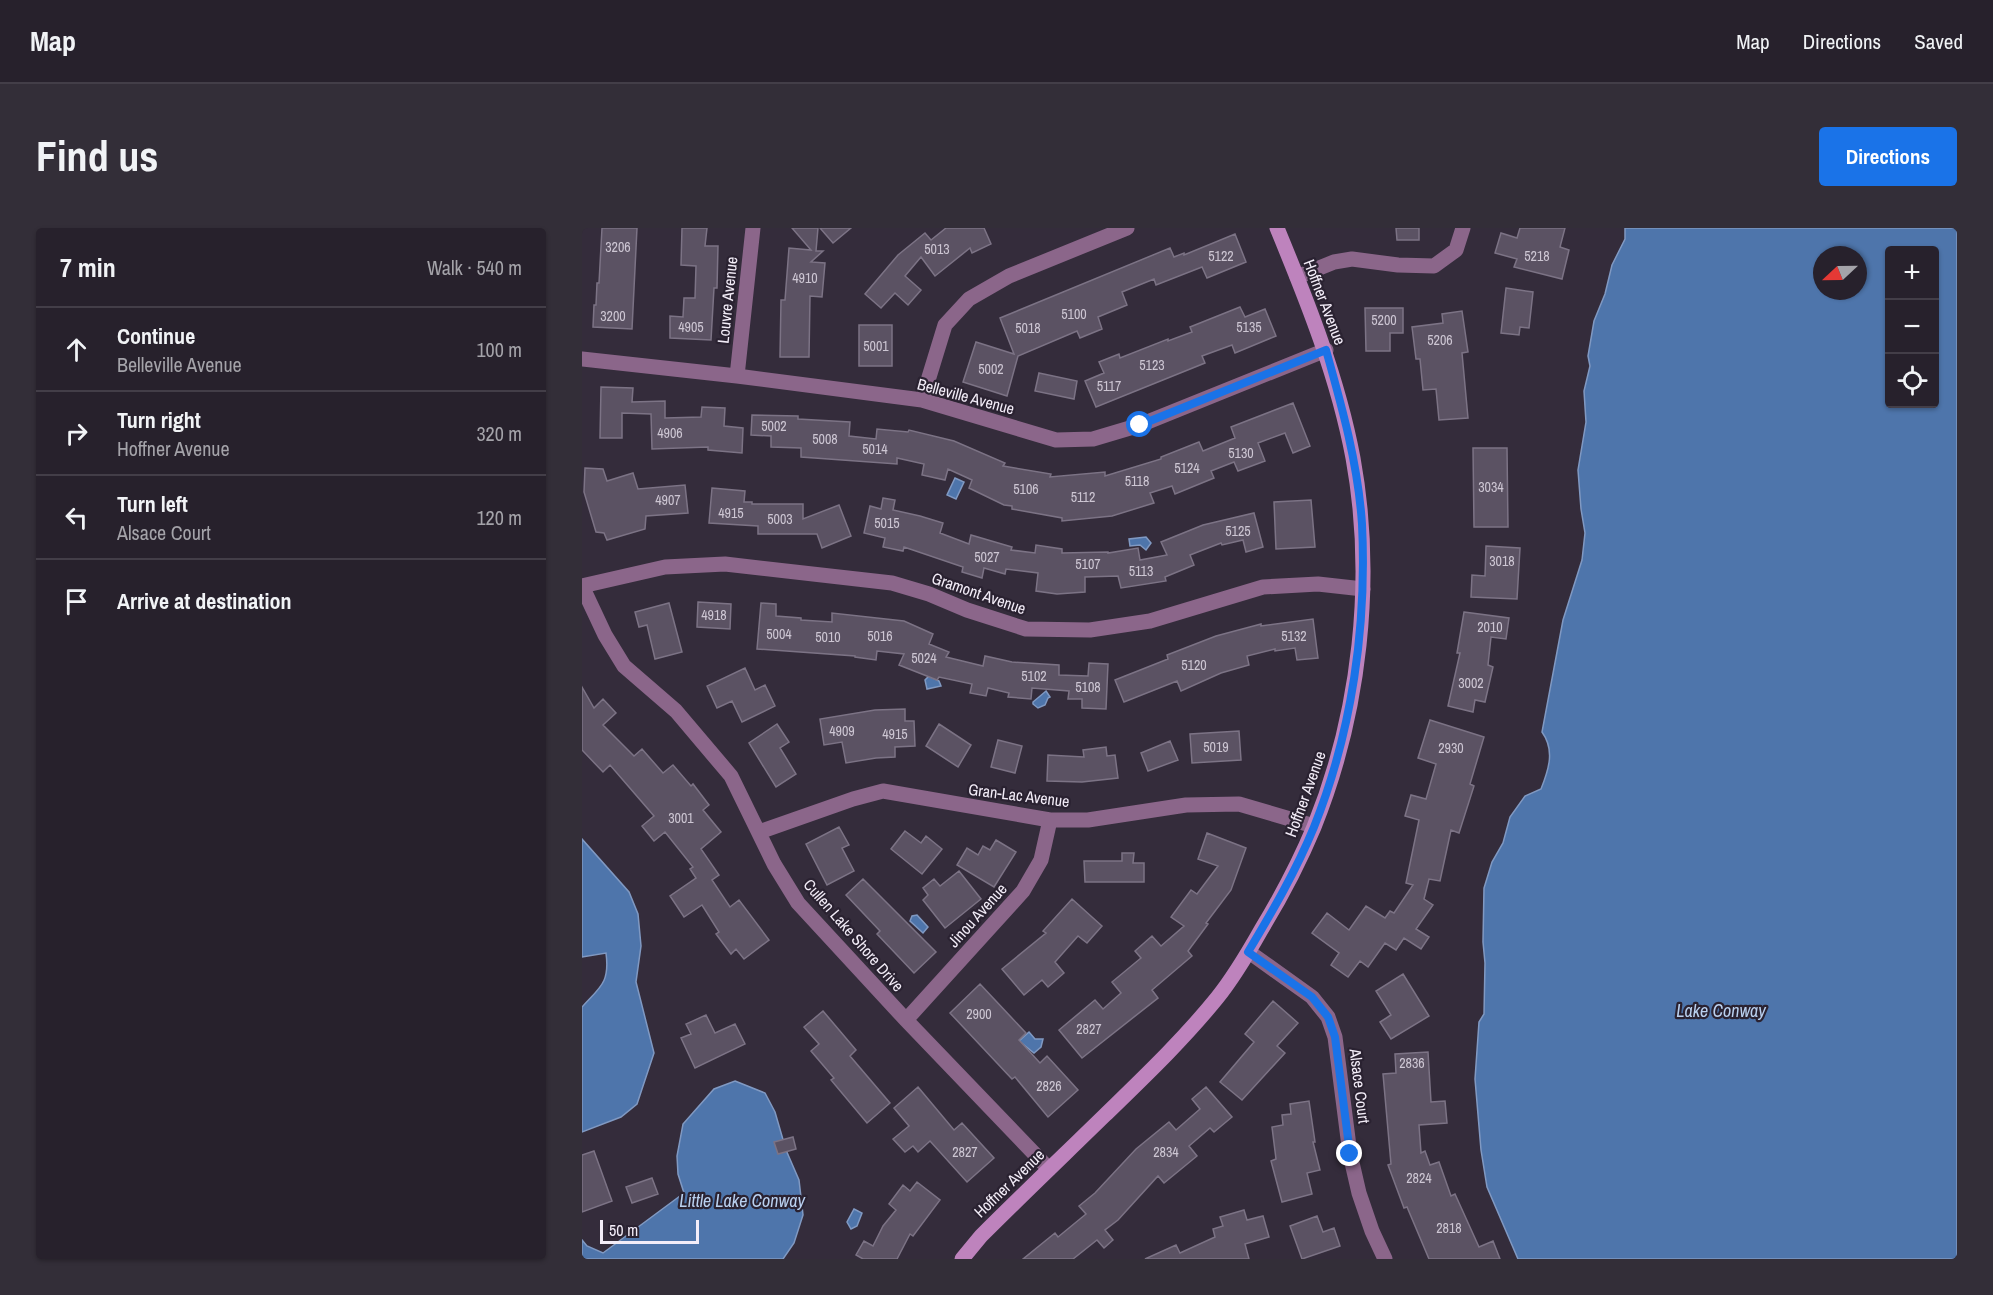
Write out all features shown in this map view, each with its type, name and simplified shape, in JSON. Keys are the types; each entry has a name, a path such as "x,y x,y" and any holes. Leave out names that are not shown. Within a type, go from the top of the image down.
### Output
{"main road":[{"name":"Hoffner Avenue","path":"962,1259 981,1236 1190,1031 1220,995 1248,952 1294,871 1314,826 1337,758 1349,710 1359,640 1363,589 1362,522 1354,460 1326,350 1277,228"}],"street":[{"name":"Louvre Avenue","path":"737,376 753,228"},
{"path":"922,400 945,325 969,299 1009,276 1127,228"},
{"path":"1298,278 1334,262 1352,260 1434,266 1456,250 1463,228"},
{"name":"Belleville Avenue","path":"582,359 922,400 1056,440 1093,439 1140,425 1326,350"},
{"name":"Gramont Avenue","path":"582,586 664,567 725,564 892,583 1026,629 1090,630 1150,621 1263,587 1318,584 1363,589"},
{"name":"Cullen Lake Shore Drive","path":"582,586 605,635 624,666 676,711 731,776 774,864 798,903 1049,1169"},
{"name":"Gran-Lac Avenue","path":"759,832 853,799 884,791 1050,820 1088,820 1186,805 1239,804 1314,826"},
{"name":"Jinou Avenue","path":"906,1020 1023,891 1041,860 1050,820"},
{"name":"Alsace Court","path":"1248,952 1312,997 1328,1017 1335,1037 1350,1154 1359,1193 1372,1231 1385,1259"}],"water":[{"name":"Lake Conway","path":"1625,228 1957,228 1957,1259 1518,1259 1487,1187 1481,1150 1475,1079 1479,1022 1484,1014 1484,888 1492,862 1503,843 1510,817 1525,796 1541,789 1548,767 1550,753 1542,732 1563,620 1582,560 1585,533 1578,470 1586,422 1584,391 1590,366 1588,356 1594,321 1605,294 1612,265 1625,239"},
{"path":"955,478 964,482 956,499 947,495"},
{"path":"1146,537 1151,543 1146,550 1140,545 1130,546 1129,539"},
{"path":"929,676 939,681 941,686 927,689 925,680"},
{"path":"1046,691 1050,697 1045,705 1038,708 1033,702"},
{"path":"582,839 629,892 638,914 641,946 636,982 654,1053 637,1104 621,1117 582,1132 582,1007 602,984 607,963 606,953 582,957"},
{"path":"917,915 928,927 923,933 910,921 912,916"},
{"path":"1029,1032 1035,1039 1043,1039 1041,1047 1034,1053 1019,1041"},
{"name":"Little Lake Conway","path":"735,1081 765,1093 775,1112 786,1150 799,1180 803,1215 794,1243 783,1259 582,1259 582,1240 587,1246 603,1253 684,1193 678,1174 677,1156 683,1124 714,1089"},
{"path":"854,1209 862,1213 857,1226 851,1229 847,1222"}],"building":[{"path":"602,228 637,228 632,329 593,327 597,283 599,283"},
{"path":"682,228 707,228 705,246 718,246 717,288 714,288 711,340 670,338 670,316 683,317 684,298 695,298 696,266 681,265"},
{"path":"792,228 818,228 816,251 823,251 811,262 825,263 822,297 810,296 809,357 780,357 781,300 785,300 789,248 811,250"},
{"path":"820,228 851,228 833,243"},
{"path":"946,228 984,228 991,244 972,253 970,248 935,276 921,257 905,276 921,290 908,305 895,293 881,308 865,294 898,255 925,233 931,240"},
{"path":"1396,228 1419,228 1419,240 1397,240"},
{"path":"1520,228 1565,228 1560,247 1569,250 1562,279 1514,267 1517,259 1495,253 1501,233 1517,238"},
{"path":"1235,234 1246,262 1207,278 1202,267 1156,285 1154,279 1122,292 1127,305 1098,317 1102,329 1080,338 1077,331 1018,356 1007,396 963,382 976,342 1014,354 1000,318 1170,248 1174,257 1184,253 1184,255"},
{"path":"1506,288 1533,292 1529,328 1520,327 1519,335 1501,333"},
{"path":"1240,307 1245,317 1265,309 1276,336 1235,353 1232,345 1202,356 1205,363 1096,407 1085,381 1104,373 1099,362 1119,354 1120,358 1192,332 1190,327"},
{"path":"1365,308 1403,308 1403,333 1390,333 1390,351 1366,351"},
{"path":"1462,311 1468,352 1462,353 1468,418 1439,420 1436,389 1423,390 1420,359 1416,359 1412,327 1443,323 1442,314"},
{"path":"859,325 892,325 892,366 859,366"},
{"path":"1039,373 1077,381 1074,399 1035,391"},
{"path":"601,387 633,388 632,402 665,401 665,418 701,417 702,407 725,408 724,426 743,428 742,453 708,450 708,447 652,449 651,414 622,413 622,438 600,438"},
{"path":"1293,403 1310,446 1293,453 1285,433 1258,443 1265,461 1238,471 1234,462 1211,471 1214,478 1175,494 1172,486 1150,493 1154,503 1112,516 1062,521 1062,518 1012,509 1012,506 1004,505 969,488 972,480 948,469 945,480 922,475 924,464 897,458 897,464 801,457 801,448 771,447 771,436 751,435 752,415 798,416 798,419 850,422 849,436 876,439 877,429 908,432 909,430 954,441 1005,463 1003,466 1051,474 1050,477 1105,472 1105,476 1161,459 1161,457 1199,442 1203,451 1235,438 1231,427"},
{"path":"1473,448 1507,448 1508,527 1474,527"},
{"path":"585,468 603,469 607,481 633,473 638,489 685,485 688,513 646,516 645,529 607,540 604,533 596,532 584,492"},
{"path":"712,488 745,491 744,502 752,502 752,504 803,504 803,519 839,505 851,536 822,548 817,534 758,534 758,526 709,523"},
{"path":"883,498 895,500 893,510 943,523 940,533 969,544 971,535 1012,547 1011,550 1035,553 1036,545 1062,549 1062,553 1108,553 1138,548 1140,560 1167,555 1161,542 1203,525 1254,513 1263,547 1246,552 1243,540 1222,545 1221,543 1190,555 1194,565 1165,577 1166,581 1121,588 1118,576 1085,577 1085,592 1057,594 1036,591 1038,573 1006,569 1005,574 984,568 982,578 962,572 963,567 904,547 903,551 883,547 885,538 864,533 870,506 881,509"},
{"path":"1311,500 1315,547 1276,549 1274,502"},
{"path":"1486,546 1520,548 1517,599 1471,597 1472,575 1485,576"},
{"path":"698,602 731,604 730,629 697,627"},
{"path":"669,603 682,652 655,659 647,625 639,627 635,612"},
{"path":"761,603 776,604 776,616 801,618 801,620 832,622 832,613 904,621 933,634 929,644 949,652 946,657 983,666 985,656 1012,662 1059,665 1059,675 1088,676 1089,663 1108,664 1106,709 1082,708 1082,699 1068,699 1069,691 1032,688 1031,699 1008,697 1009,693 988,688 986,696 970,693 972,684 939,677 937,680 899,665 904,654 877,651 876,660 855,656 757,649"},
{"path":"1464,612 1509,618 1506,639 1491,637 1488,665 1493,667 1485,702 1475,700 1473,712 1448,706 1460,653 1457,653"},
{"path":"1313,619 1318,658 1297,660 1295,648 1275,651 1275,649 1247,656 1249,665 1221,673 1181,691 1177,681 1124,702 1115,680 1168,659 1167,655 1216,636 1261,624 1261,626"},
{"path":"745,668 755,690 765,685 775,706 742,722 732,701 717,708 707,686"},
{"path":"582,687 594,708 603,699 616,713 603,725 634,756 642,749 663,773 673,765 691,786 693,784 709,805 703,810 721,832 701,849 719,875 712,880 730,907 739,900 769,940 744,959 736,949 731,954 716,934 719,932 702,905 684,917 670,896 696,878 690,869 693,867 665,832 654,841 642,826 654,816 610,765 603,772 582,750"},
{"path":"905,709 905,721 914,721 915,746 895,747 895,757 846,763 842,742 824,745 820,719 875,710"},
{"path":"1430,720 1484,737 1470,784 1474,786 1459,833 1451,830 1440,881 1429,879 1424,899 1433,905 1416,929 1429,937 1421,949 1404,938 1396,950 1385,943 1368,967 1360,961 1348,977 1331,965 1339,953 1312,933 1327,913 1349,930 1366,906 1385,918 1390,911 1394,913 1413,885 1406,883 1419,820 1405,816 1411,795 1426,799 1436,764 1418,758"},
{"path":"777,724 789,742 780,748 796,774 776,787 749,743"},
{"path":"939,724 971,745 958,767 926,746"},
{"path":"1239,731 1241,760 1192,763 1190,734"},
{"path":"998,740 1022,746 1015,773 991,767"},
{"path":"1170,741 1178,760 1148,771 1141,753"},
{"path":"1106,747 1107,756 1115,755 1118,778 1082,782 1047,781 1048,755 1084,757 1083,750"},
{"path":"839,827 849,845 842,848 854,871 827,885 806,844"},
{"path":"905,831 921,843 926,836 942,849 922,874 891,849"},
{"path":"1207,833 1246,848 1231,890 1188,951 1192,956 1152,990 1158,998 1082,1058 1059,1030 1095,1000 1103,1009 1121,993 1112,982 1141,958 1135,951 1152,936 1161,946 1184,926 1171,917 1191,890 1197,894 1218,866 1198,859"},
{"path":"996,840 1016,852 994,887 957,865 967,848 978,855 983,846 990,850"},
{"path":"1122,853 1134,853 1133,863 1144,863 1144,882 1085,882 1084,861 1122,861"},
{"path":"959,871 981,899 945,928 923,900 928,895 923,888 934,879 940,886"},
{"path":"863,879 936,952 914,973 877,934 880,931 846,895"},
{"path":"1072,899 1102,926 1087,943 1078,936 1055,962 1064,973 1048,987 1042,980 1024,995 1002,969 1046,933 1043,931"},
{"path":"1403,974 1429,1016 1391,1039 1380,1022 1391,1015 1376,991"},
{"path":"980,984 1026,1033 1019,1040 1040,1063 1047,1056 1078,1090 1048,1117 1015,1077 1012,1079 950,1013"},
{"path":"1273,1001 1298,1023 1277,1046 1285,1053 1242,1100 1220,1082 1254,1042 1245,1034"},
{"path":"823,1011 856,1050 850,1056 890,1103 867,1123 831,1080 834,1078 811,1051 819,1044 804,1027"},
{"path":"706,1015 715,1033 735,1024 745,1044 695,1068 681,1038 691,1034 686,1024"},
{"path":"1428,1052 1431,1102 1445,1101 1447,1123 1419,1125 1421,1153 1425,1151 1430,1165 1439,1162 1451,1196 1455,1194 1479,1247 1493,1241 1500,1259 1429,1259 1407,1207 1404,1208 1388,1165 1391,1164 1383,1074 1396,1073 1395,1054"},
{"path":"918,1087 954,1130 962,1123 994,1158 967,1182 930,1141 918,1152 913,1146 905,1152 893,1139 909,1126 894,1108"},
{"path":"1206,1087 1232,1117 1214,1132 1210,1128 1189,1146 1197,1156 1164,1183 1158,1176 1118,1220 1105,1230 1113,1240 1104,1248 1097,1240 1073,1259 1023,1259 1055,1233 1058,1237 1086,1214 1079,1206 1095,1193 1136,1149 1169,1122 1176,1130 1200,1109 1192,1099"},
{"path":"1309,1101 1315,1142 1313,1142 1320,1170 1307,1173 1312,1194 1282,1202 1271,1161 1276,1159 1272,1127 1283,1125 1282,1115 1291,1114 1290,1104"},
{"path":"793,1137 796,1149 778,1154 774,1142"},
{"path":"594,1151 612,1201 582,1212 582,1155"},
{"path":"652,1178 658,1194 632,1203 626,1187"},
{"path":"917,1182 940,1200 913,1236 910,1234 897,1259 863,1259 856,1255 864,1241 873,1246 883,1226 896,1210 889,1204 903,1185 910,1191"},
{"path":"1244,1210 1247,1220 1263,1216 1269,1237 1245,1244 1249,1259 1145,1259 1176,1245 1180,1253 1215,1237 1213,1229 1223,1226 1220,1217"},
{"path":"1317,1216 1323,1232 1334,1228 1340,1246 1302,1259 1290,1226"}],"route":[{"path":"1140,425 1326,350 1354,460 1362,522 1363,589 1359,640 1349,710 1337,758 1314,826 1294,871 1248,952 1312,997 1328,1017 1335,1037 1350,1154"}]}
